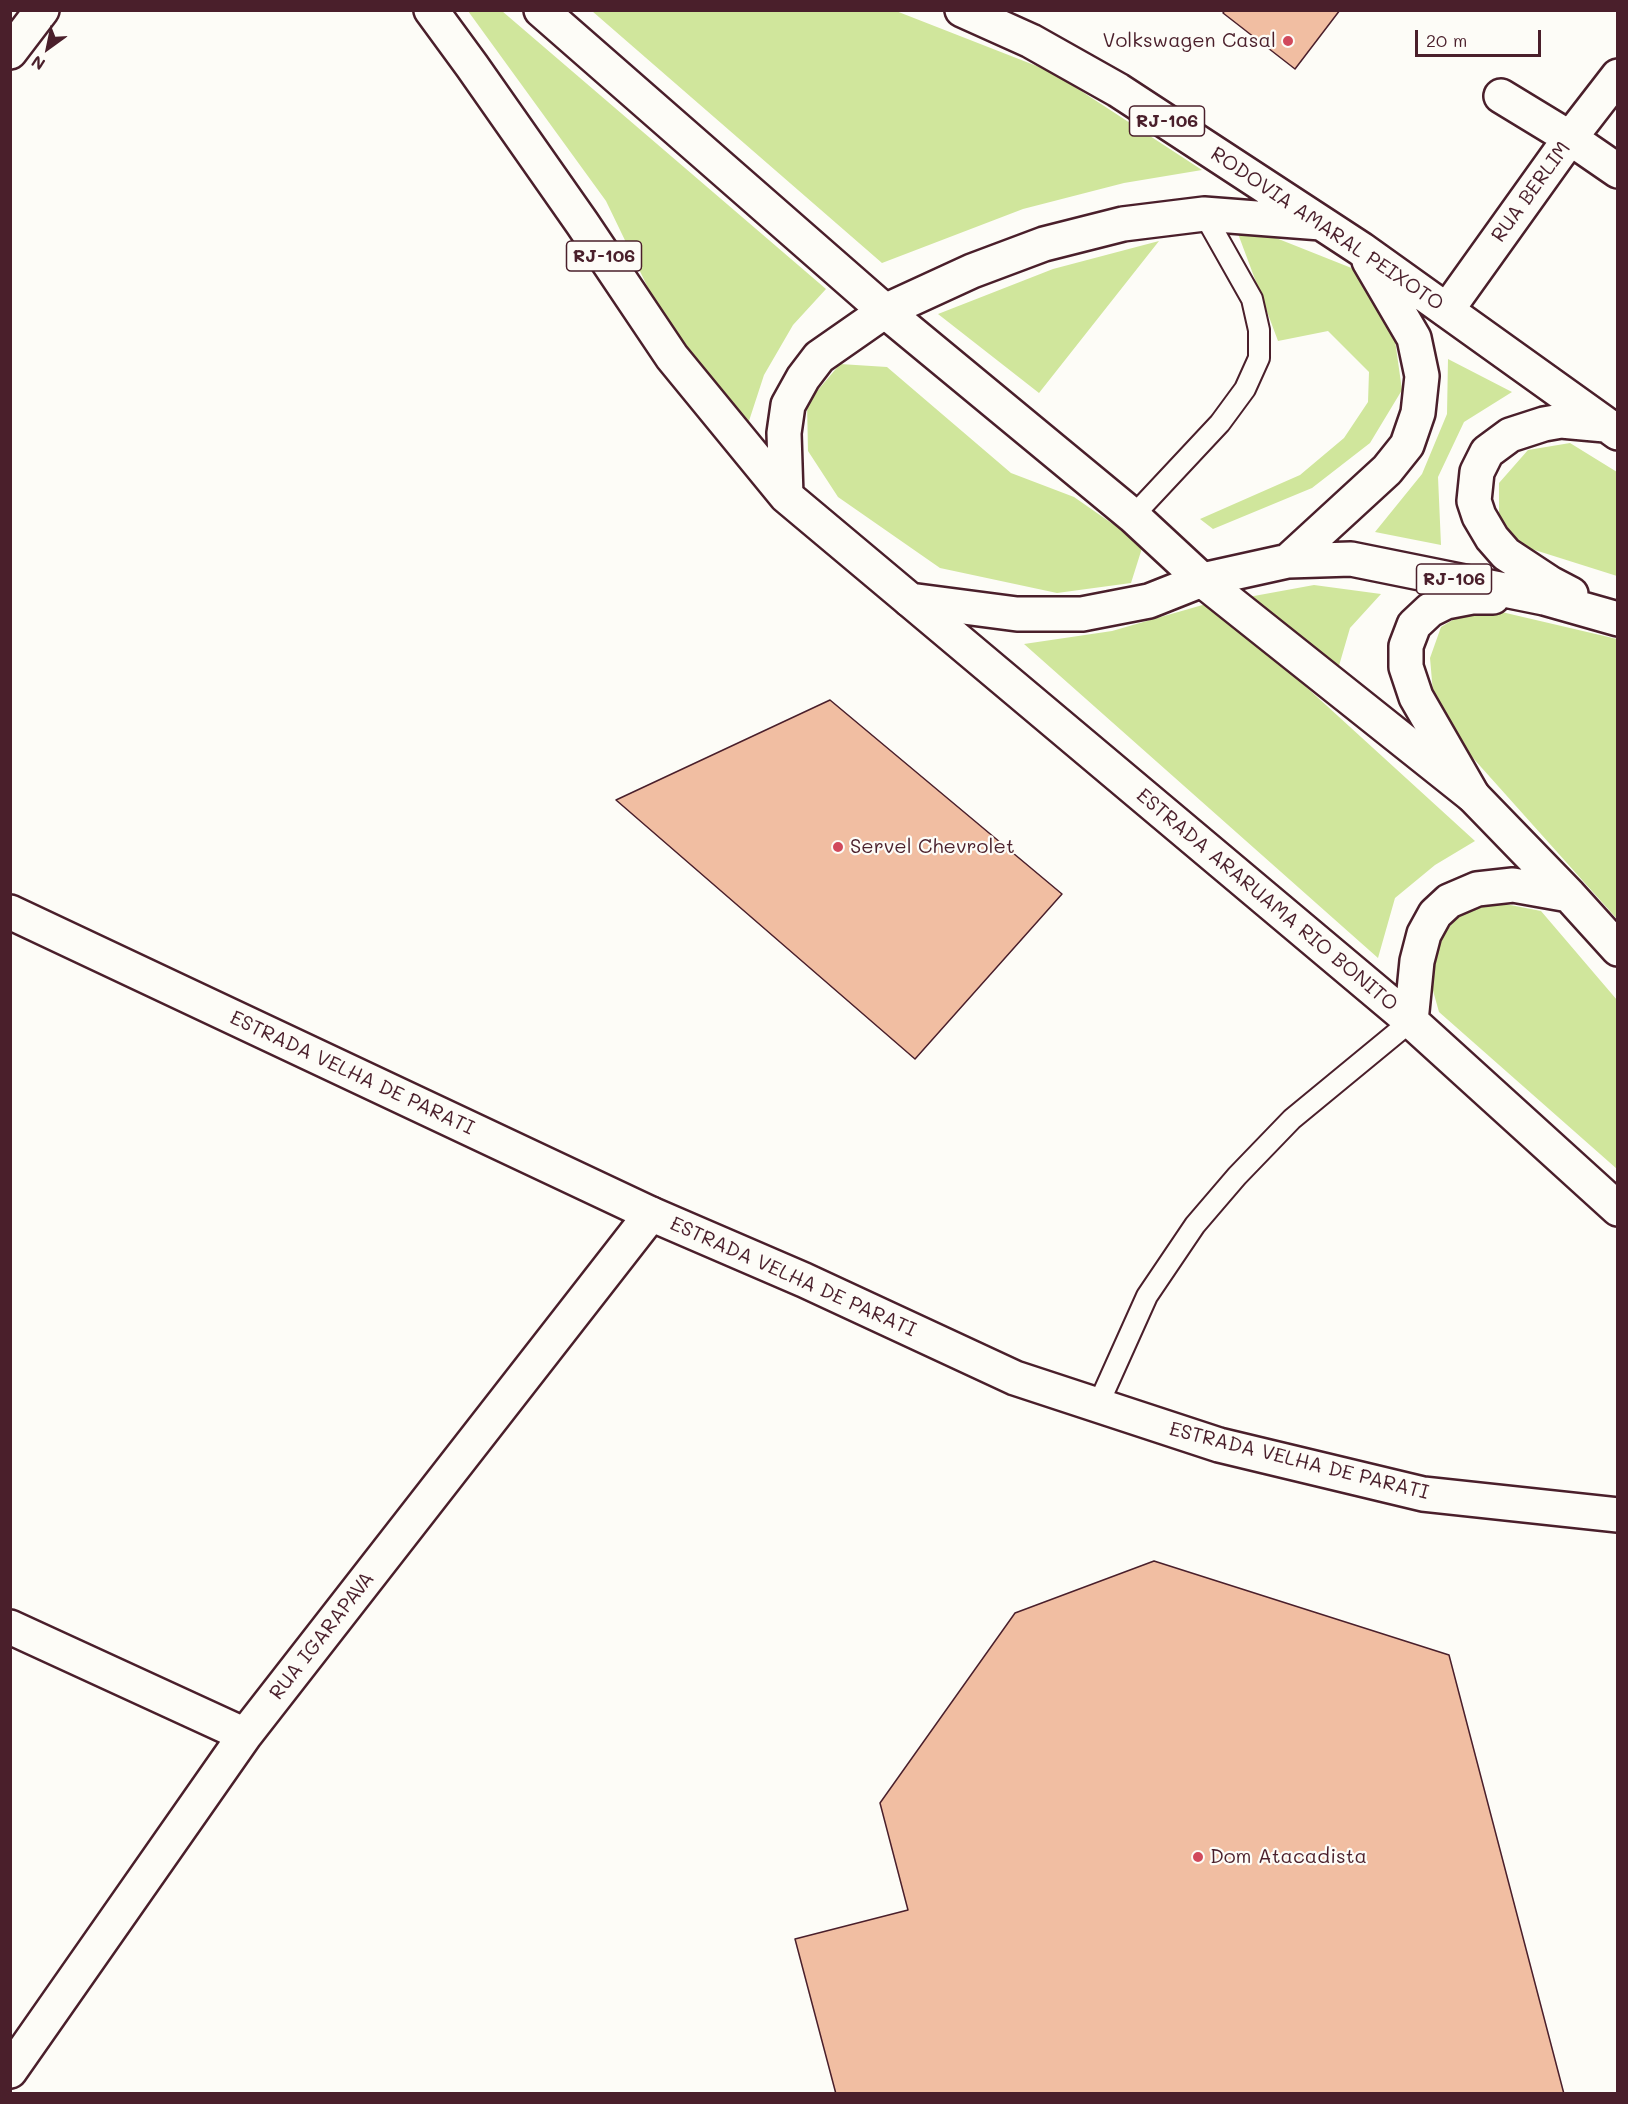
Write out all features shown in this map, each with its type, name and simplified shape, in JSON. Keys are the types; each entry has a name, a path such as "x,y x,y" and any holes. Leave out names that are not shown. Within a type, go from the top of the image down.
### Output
{"main road":[{"path":"10,52 42,10"},
{"name":"RJ-106","path":"431,10 570,206 672,357 786,496 910,600 1017,614 1082,614 1149,601 1202,580 1288,561 1351,559 1544,598 1617,619"},
{"path":"541,10 885,311 1133,516 1202,580 1473,796 1569,895 1617,950"},
{"name":"RODOVIA AMARAL PEIXOTO","path":"962,10 1031,41 1118,90 1362,249 1612,429"},
{"name":"RUA BERLIM","path":"1447,310 1617,76"},
{"path":"1501,96 1570,138 1617,171"},
{"path":"786,496 784,433 788,405 803,378 819,357 885,311 972,271 1044,244 1123,224 1204,214 1323,223"},
{"path":"1288,561 1387,470 1407,445 1418,413 1422,376 1414,338 1362,249"},
{"path":"1612,429 1561,421 1510,435 1486,452 1477,472 1474,501 1479,516 1488,531 1506,554 1550,583 1617,619"},
{"path":"1473,796 1416,697 1406,667 1406,646 1414,625 1430,610 1446,602 1472,597 1544,598"},
{"name":"ESTRADA ARARUAMA RIO BONITO","path":"910,600 1411,1021 1617,1209"},
{"path":"1411,1021 1417,961 1424,933 1435,914 1449,901 1477,888 1513,885 1569,895"},
{"name":"ESTRADA VELHA DE PARATI","path":"10,912 651,1214 804,1280 1015,1378 1219,1445 1423,1494 1617,1515"},
{"name":"RUA IGARAPAVA","path":"10,2071 245,1735 651,1214"},
{"path":"10,1627 245,1735"}],"lane":[{"path":"1133,516 1220,423 1245,389 1259,358 1259,330 1252,299 1204,214"},
{"path":"1098,1405 1147,1296 1196,1225 1237,1176 1292,1119 1411,1021"}],"green space":[{"path":"468,11 502,11 826,289 793,325 764,375 748,424 664,321 606,201"},
{"path":"592,11 896,11 1052,72 1202,170 1124,183 1023,209 882,263"},
{"path":"1237,231 1276,238 1354,269 1393,326 1402,390 1370,443 1312,488 1213,529 1200,519 1300,475 1344,438 1368,402 1369,372 1328,331 1278,341"},
{"path":"1159,241 1039,393 938,314 1053,269"},
{"path":"1448,359 1512,392 1464,422 1438,477 1441,545 1375,532 1422,474 1447,414"},
{"path":"840,364 887,367 1011,473 1074,497 1143,545 1131,583 1057,593 940,568 838,497 808,451 807,403"},
{"path":"1570,443 1617,472 1617,576 1522,546 1499,516 1499,483 1528,450"},
{"path":"1314,585 1381,594 1350,628 1336,676 1243,598"},
{"path":"1213,602 1475,841 1435,865 1395,898 1378,958 1024,644 1112,631"},
{"path":"1476,606 1617,639 1617,919 1464,748 1434,704 1430,658 1441,627"},
{"path":"1495,902 1541,911 1617,1000 1617,1169 1439,1012 1432,987 1434,944 1462,913"}],"building":[{"name":"Volkswagen Casal","path":"1225,10 1340,10 1295,69 1223,13"},
{"name":"Servel Chevrolet","path":"830,700 1062,894 915,1059 616,800"},
{"name":"Dom Atacadista","path":"1154,1561 1449,1655 1564,2094 836,2094 795,1939 908,1910 880,1803 1015,1613"}],"place":[{"name":"Volkswagen Casal","path":"1288,41"},
{"name":"Servel Chevrolet","path":"838,847"},
{"name":"Dom Atacadista","path":"1198,1857"}]}
